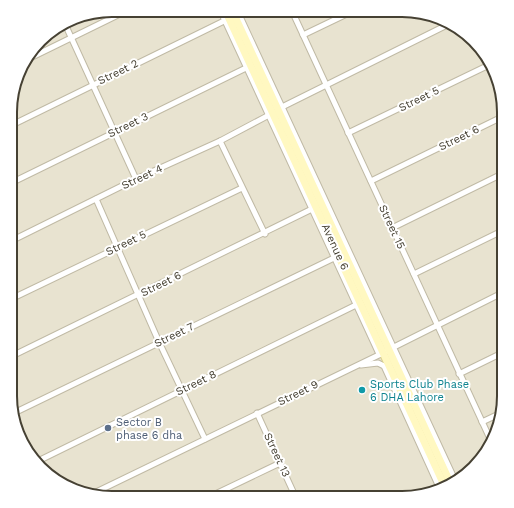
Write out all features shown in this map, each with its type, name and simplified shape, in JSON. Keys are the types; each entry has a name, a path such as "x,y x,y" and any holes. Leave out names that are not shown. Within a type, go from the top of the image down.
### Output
{"main road":[{"name":"Avenue 6","path":"228,17 275,111 386,351 448,479"},
{"name":"Avenue 6","path":"235,17 275,111"},
{"name":"Avenue 6","path":"386,351 443,481"}],"street":[{"path":"36,55 114,17"},
{"path":"223,17 246,68 275,111"},
{"path":"240,17 312,209 334,258 356,304 386,351 453,476"},
{"name":"Street 15","path":"295,17 488,435"},
{"path":"303,35 338,17"},
{"name":"Street 2","path":"17,122 224,21"},
{"name":"Street 4","path":"17,238 220,141 275,111 444,27"},
{"path":"67,29 136,180"},
{"name":"Street 5","path":"348,133 485,67"},
{"name":"Street 3","path":"17,180 246,68"},
{"name":"Street 6","path":"371,181 497,119"},
{"path":"220,141 265,234"},
{"path":"392,228 497,176"},
{"name":"Street 5","path":"17,296 242,188"},
{"path":"96,199 159,342 205,439"},
{"name":"Street 6","path":"17,354 265,234 312,209"},
{"path":"414,274 497,233"},
{"name":"Street 7","path":"18,410 334,258"},
{"name":"Street 9","path":"100,490 497,296"},
{"name":"Street 8","path":"42,459 356,304"},
{"path":"459,374 497,355"},
{"path":"355,366 378,363 384,366 438,484"},
{"name":"Street 13","path":"257,413 293,491"},
{"path":"482,422 495,415"},
{"path":"221,491 280,462"}],"shaded area":[{"path":"99,18 415,18 433,22 450,30 465,41 477,54 484,64 492,81 497,106 497,402 494,421 484,444 473,459 460,471 450,478 433,486 408,491 106,491 87,488 70,481 54,471 37,454 24,432 20,421 17,402 18,99 20,87 30,64 49,41 59,33 76,24"}],"place":[{"name":"Sports Club Phase 6 DHA Lahore","path":"362,390"},
{"name":"Sector B phase 6 dha","path":"108,428"}]}
